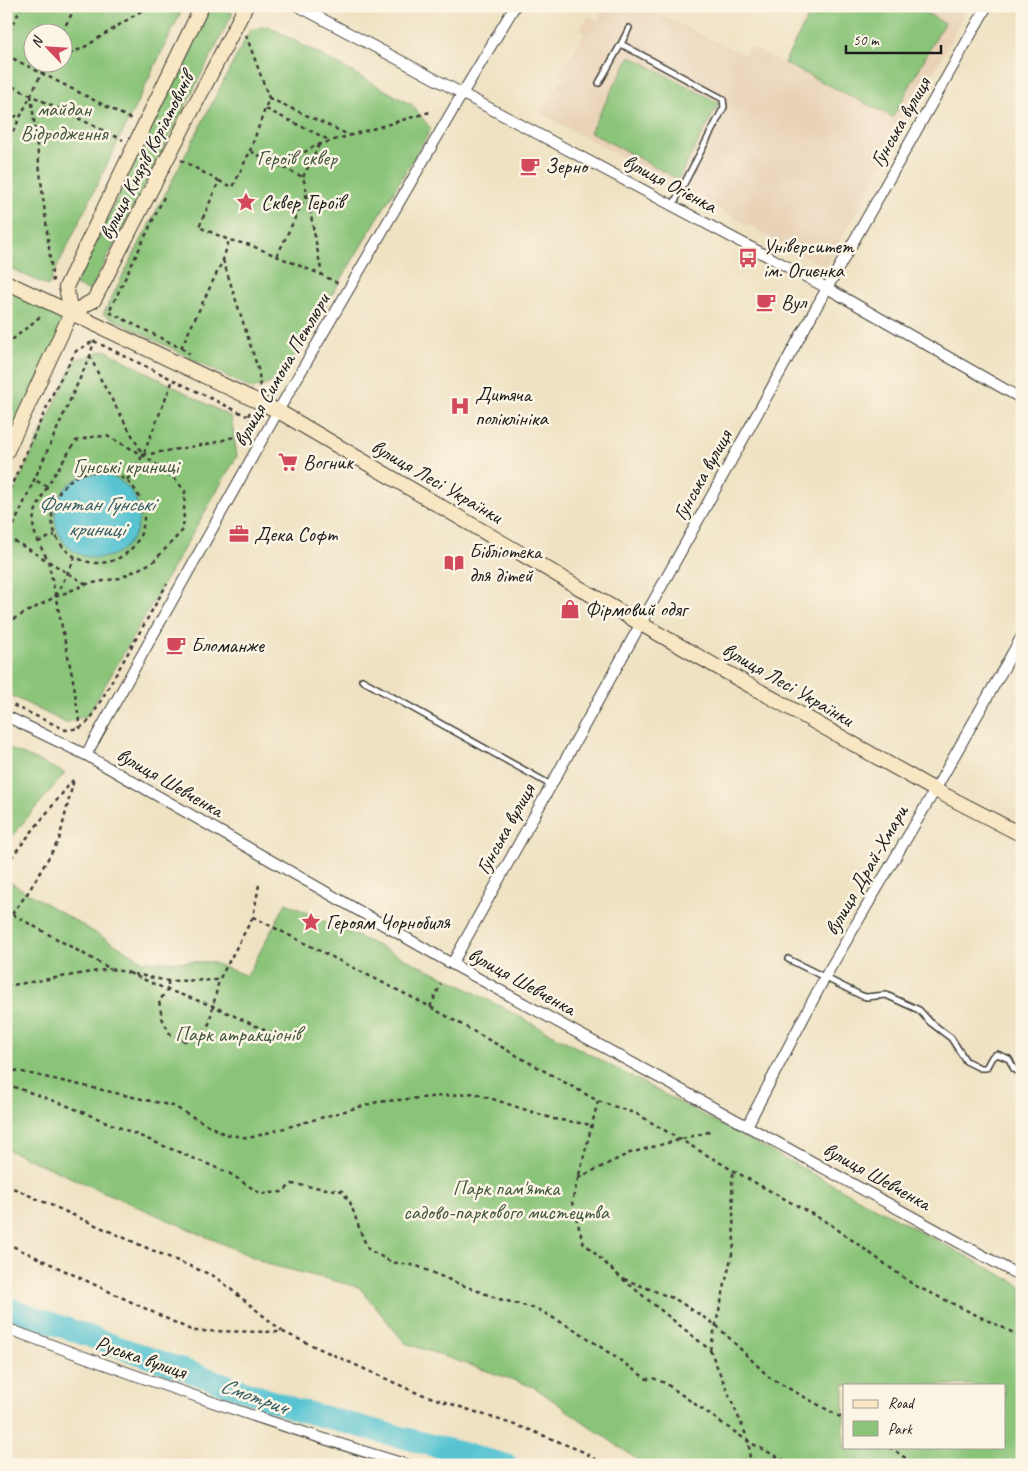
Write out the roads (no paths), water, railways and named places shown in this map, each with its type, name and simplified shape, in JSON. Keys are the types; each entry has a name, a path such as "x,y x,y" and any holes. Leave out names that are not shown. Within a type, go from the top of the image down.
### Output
{"street":[{"name":"вулиця Князів Коріатовичів","path":"202,6 66,287 71,313 94,300 246,6"},
{"name":"вулиця Огієнка","path":"298,6 827,288 1022,399"},
{"name":"вулиця Симона Петлюри","path":"86,755 278,411 515,6"},
{"name":"Гунська вулиця","path":"452,964 827,288 988,6"},
{"name":"вулиця Лесі Українки","path":"6,282 278,411 641,624 935,790 1022,836"},
{"path":"6,453 71,313"},
{"name":"вулиця Драй-Хмари","path":"747,1126 825,978 1022,636"},
{"name":"вулиця Шевченка","path":"6,716 86,755 452,964 1022,1277"},
{"name":"Руська вулиця","path":"6,1328 301,1432 408,1465"}],"lane":[{"path":"599,83 629,28"},
{"path":"621,44 722,99 724,102 724,107 672,206"},
{"path":"362,680 551,785"},
{"path":"788,959 863,997 886,996 918,1010 928,1021 951,1038 965,1060 980,1068 986,1068 992,1057 997,1054 1012,1061 1014,1069 1022,1074"}],"water":[{"name":"Фонтан Гунські криниці","path":"97,474 113,477 127,486 136,500 139,516 136,532 127,546 113,555 97,558 81,555 67,546 58,532 55,516 58,500 67,486 81,477"}],"waterway":[{"name":"Смотрич","path":"6,1307 298,1410 507,1465"}],"place":[{"name":"Зерно","path":"530,166"},
{"name":"Сквер Героїв","path":"246,202"},
{"name":"Університет ім. Огиєнка","path":"748,258"},
{"name":"Вул","path":"766,302"},
{"name":"Дитяча поліклініка","path":"460,406"},
{"name":"Вогник","path":"288,462"},
{"name":"Дека Софт","path":"239,534"},
{"name":"Бібліотека для дітей","path":"454,563"},
{"name":"Фірмовий одяг","path":"570,609"},
{"name":"Бломанже","path":"176,645"},
{"name":"Героям Чорнобиля","path":"311,922"}],"park label":[{"name":"майдан Відродження","path":"64,121"},
{"name":"Героїв сквер","path":"297,158"},
{"name":"Гунські криниці","path":"126,466"},
{"name":"Парк атракціонів","path":"238,1034"},
{"name":"Парк пам'ятка садово-паркового мистецтва","path":"506,1200"}]}
